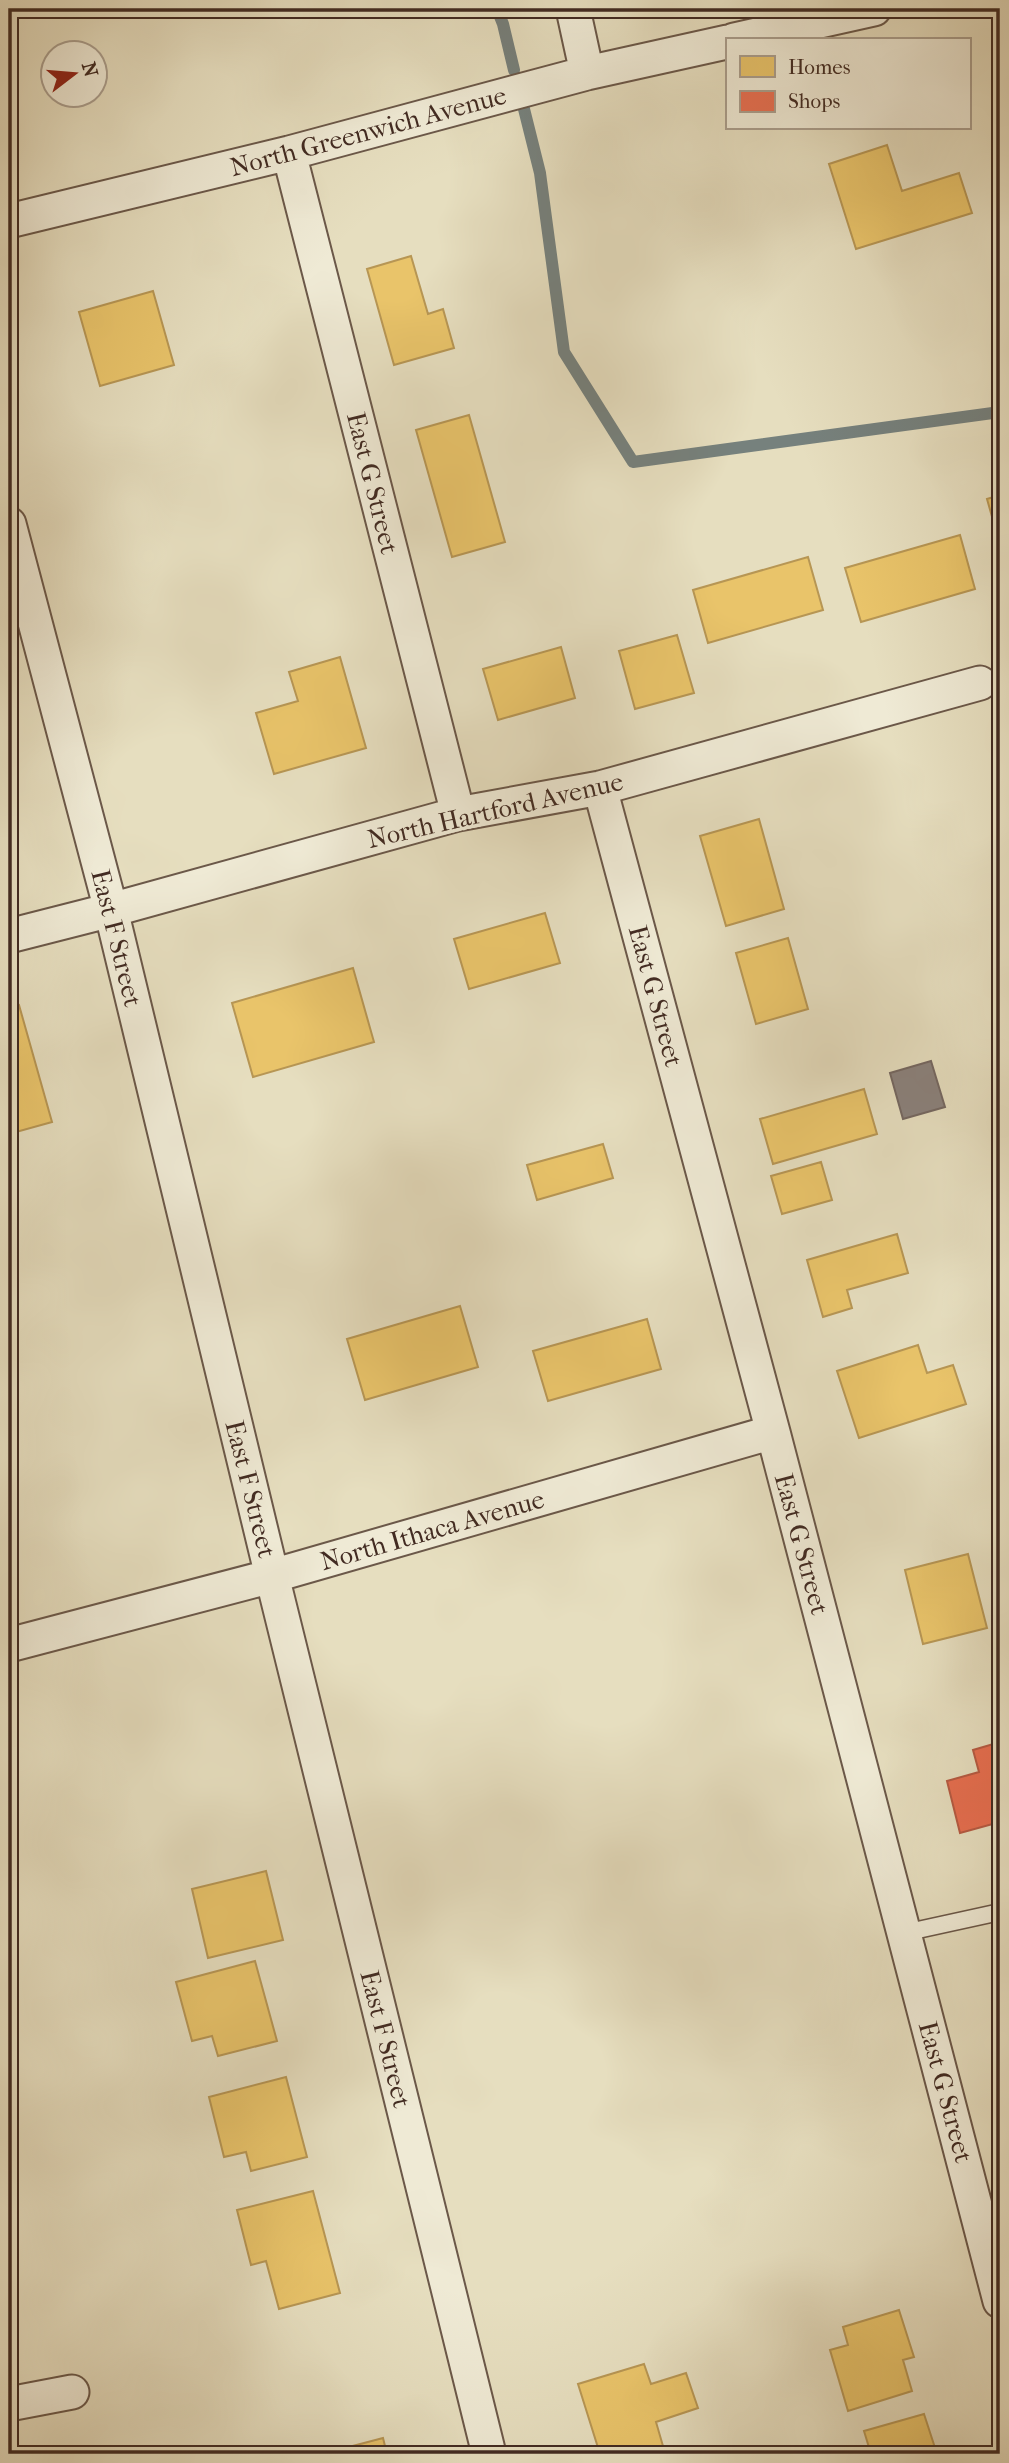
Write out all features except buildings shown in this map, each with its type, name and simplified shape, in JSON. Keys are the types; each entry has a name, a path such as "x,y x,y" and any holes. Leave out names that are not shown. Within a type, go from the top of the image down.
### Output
{"street":[{"path":"573,9 587,73"},
{"path":"743,38 874,9"},
{"name":"North Greenwich Avenue","path":"9,221 289,153 587,73 726,42"},
{"name":"East G Street","path":"289,153 458,814"},
{"name":"East F Street","path":"9,524 111,910 489,2454"},
{"name":"North Hartford Avenue","path":"9,936 458,814 600,788 980,683"},
{"name":"East G Street","path":"600,788 773,1432 1000,2301"},
{"name":"North Ithaca Avenue","path":"9,1645 272,1576 773,1432"},
{"path":"9,2404 72,2392"}],"lane":[{"path":"904,1933 1000,1912"}],"waterway":[{"path":"497,9 514,70"},
{"path":"522,101 540,173 564,352 633,462 1000,412"}]}
